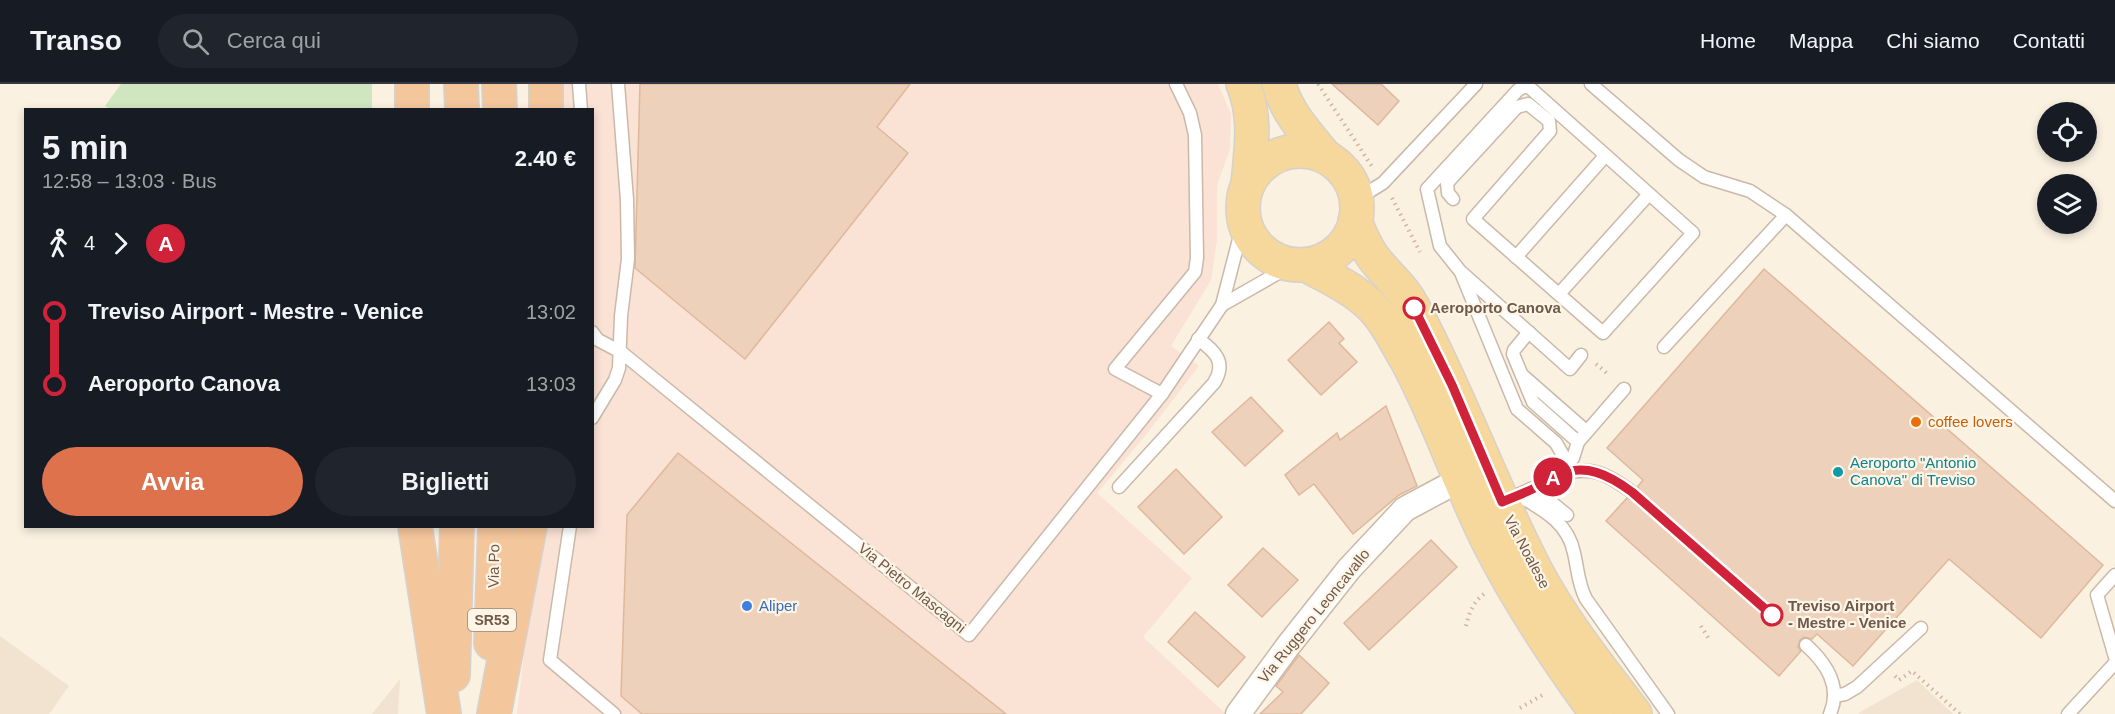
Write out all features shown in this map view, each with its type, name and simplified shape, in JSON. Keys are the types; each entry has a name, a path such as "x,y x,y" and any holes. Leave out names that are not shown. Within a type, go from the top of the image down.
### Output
{"highway":[{"path":"412,84 412,108"},
{"path":"461,84 462,108"},
{"path":"499,84 500,108"},
{"path":"546,84 546,108"},
{"path":"415,528 444,714"},
{"name":"SR53","path":"451,714 457,528"},
{"name":"Via Po","path":"488,714 495,528"},
{"path":"494,714 530,528"}],"main road":[{"path":"1243,84 1249,99 1252,124 1248,184 1243,201 1244,220 1249,233 1267,255 1280,261 1300,265 1323,260 1338,251 1349,237 1362,196 1338,165 1324,156 1307,151 1289,152 1272,158 1258,169 1248,184"},
{"path":"1278,84 1289,110 1324,156"},
{"name":"Via Noalese","path":"1362,196 1369,251 1403,289 1452,385 1486,492 1504,573 1536,629 1597,714"},
{"name":"Via Noalese","path":"1300,265 1356,292 1380,315 1415,376 1545,586 1600,668 1635,714"}],"street":[{"name":"Via Ruggero Leoncavallo","path":"1238,714 1342,577 1405,509 1486,492"}],"lane":[{"path":"579,84 581,108"},
{"path":"594,415 615,380 621,352 621,316 628,259 627,200 618,84"},
{"path":"1162,393 1115,369 1195,272 1197,258 1195,135 1190,112 1176,84"},
{"path":"1362,196 1383,183 1476,84"},
{"path":"1591,84 1679,160 1704,177 1750,191 1786,214 2115,501"},
{"path":"1453,199 1446,188 1447,183 1517,107 1528,104 1549,121 1550,131 1473,219 1603,333 1693,233 1534,90 1523,87 1427,189 1440,246 1460,271 1570,369 1581,355"},
{"path":"1516,257 1605,156"},
{"path":"1559,294 1649,194"},
{"path":"1664,347 1786,214"},
{"name":"Via Pietro Mascagni","path":"594,334 621,352 969,635 1162,393 1222,305 1244,220"},
{"name":"Via Pietro Mascagni","path":"1222,305 1300,265"},
{"path":"1460,271 1517,409 1556,443 1563,457 1564,467"},
{"path":"1529,332 1513,354 1520,373 1533,402 1578,442"},
{"path":"1119,487 1220,374 1219,362 1213,350 1198,339"},
{"path":"1520,373 1586,431"},
{"path":"1486,492 1542,485 1555,476 1573,458 1578,442 1586,431 1624,388"},
{"path":"1555,476 1576,470 1601,472 1632,492"},
{"path":"1486,492 1551,502 1567,515"},
{"path":"1486,492 1553,516 1562,525 1574,551 1579,584 1586,599 1668,714"},
{"path":"570,528 550,660 607,712"},
{"path":"2115,575 2097,595 2115,657"},
{"path":"1834,696 1845,694 1857,687 1921,628"},
{"path":"1806,645 1827,667 1834,696 1830,714"},
{"path":"2068,714 2115,663"}],"path":[{"path":"1318,84 1362,196"},
{"path":"1389,193 1423,258"},
{"path":"1595,363 1609,375"},
{"path":"1466,626 1475,603 1487,592"},
{"path":"1701,626 1709,639"},
{"path":"1895,676 1899,680 1912,671 1960,714"},
{"path":"1520,708 1552,689"}],"shaded area":[{"path":"564,84 1218,84 1231,114 1230,149 1217,185 1217,240 1211,280 1171,346 1199,366 1097,493 1192,578 1143,637 1226,714 517,714 539,528 594,528 594,108 563,108"},
{"path":"0,636 69,686 49,714 0,714"},
{"path":"400,679 398,714 372,714"},
{"path":"1917,680 1953,714 1858,714 1862,711"}],"green space":[{"path":"121,84 372,84 372,108 109,108 105,106"}],"building":[{"path":"640,84 910,84 877,127 908,153 745,359 635,268"},
{"path":"1332,84 1381,84 1399,101 1378,125"},
{"name":"Aeroporto \"Antonio Canova\" di Treviso","path":"1764,269 2103,565 2041,638 1949,559 1853,666 1817,634 1812,639 1804,637 1800,640 1798,647 1801,651 1779,676 1606,521 1627,498 1632,500 1638,497 1640,492 1638,486 1643,480 1607,448"},
{"path":"1329,322 1344,339 1339,343 1357,362 1321,395 1288,360"},
{"path":"1251,397 1283,431 1245,466 1212,432"},
{"path":"1386,406 1417,486 1399,495 1353,534 1314,484 1299,495 1285,475 1337,433 1340,440"},
{"name":"Aliper","path":"678,453 1006,714 642,714 621,696 627,515"},
{"path":"1176,469 1222,517 1184,554 1138,507"},
{"path":"1431,540 1457,567 1369,650 1344,623"},
{"path":"1263,548 1298,580 1262,617 1228,585"},
{"path":"1195,612 1245,657 1218,687 1168,642"},
{"path":"1299,655 1329,683 1301,714 1260,714 1283,692 1276,686"}],"bus line":[{"name":"A","path":"1414,308 1452,385 1502,502 1542,485 1555,476 1586,469 1601,472 1632,492 1772,615"}],"place":[{"name":"Aeroporto Canova","path":"1414,308"},
{"name":"coffee lovers","path":"1916,422"},
{"name":"Aeroporto \"Antonio Canova\" di Treviso","path":"1838,472"},
{"name":"Aliper","path":"747,606"},
{"name":"Treviso Airport - Mestre - Venice","path":"1772,615"}]}
